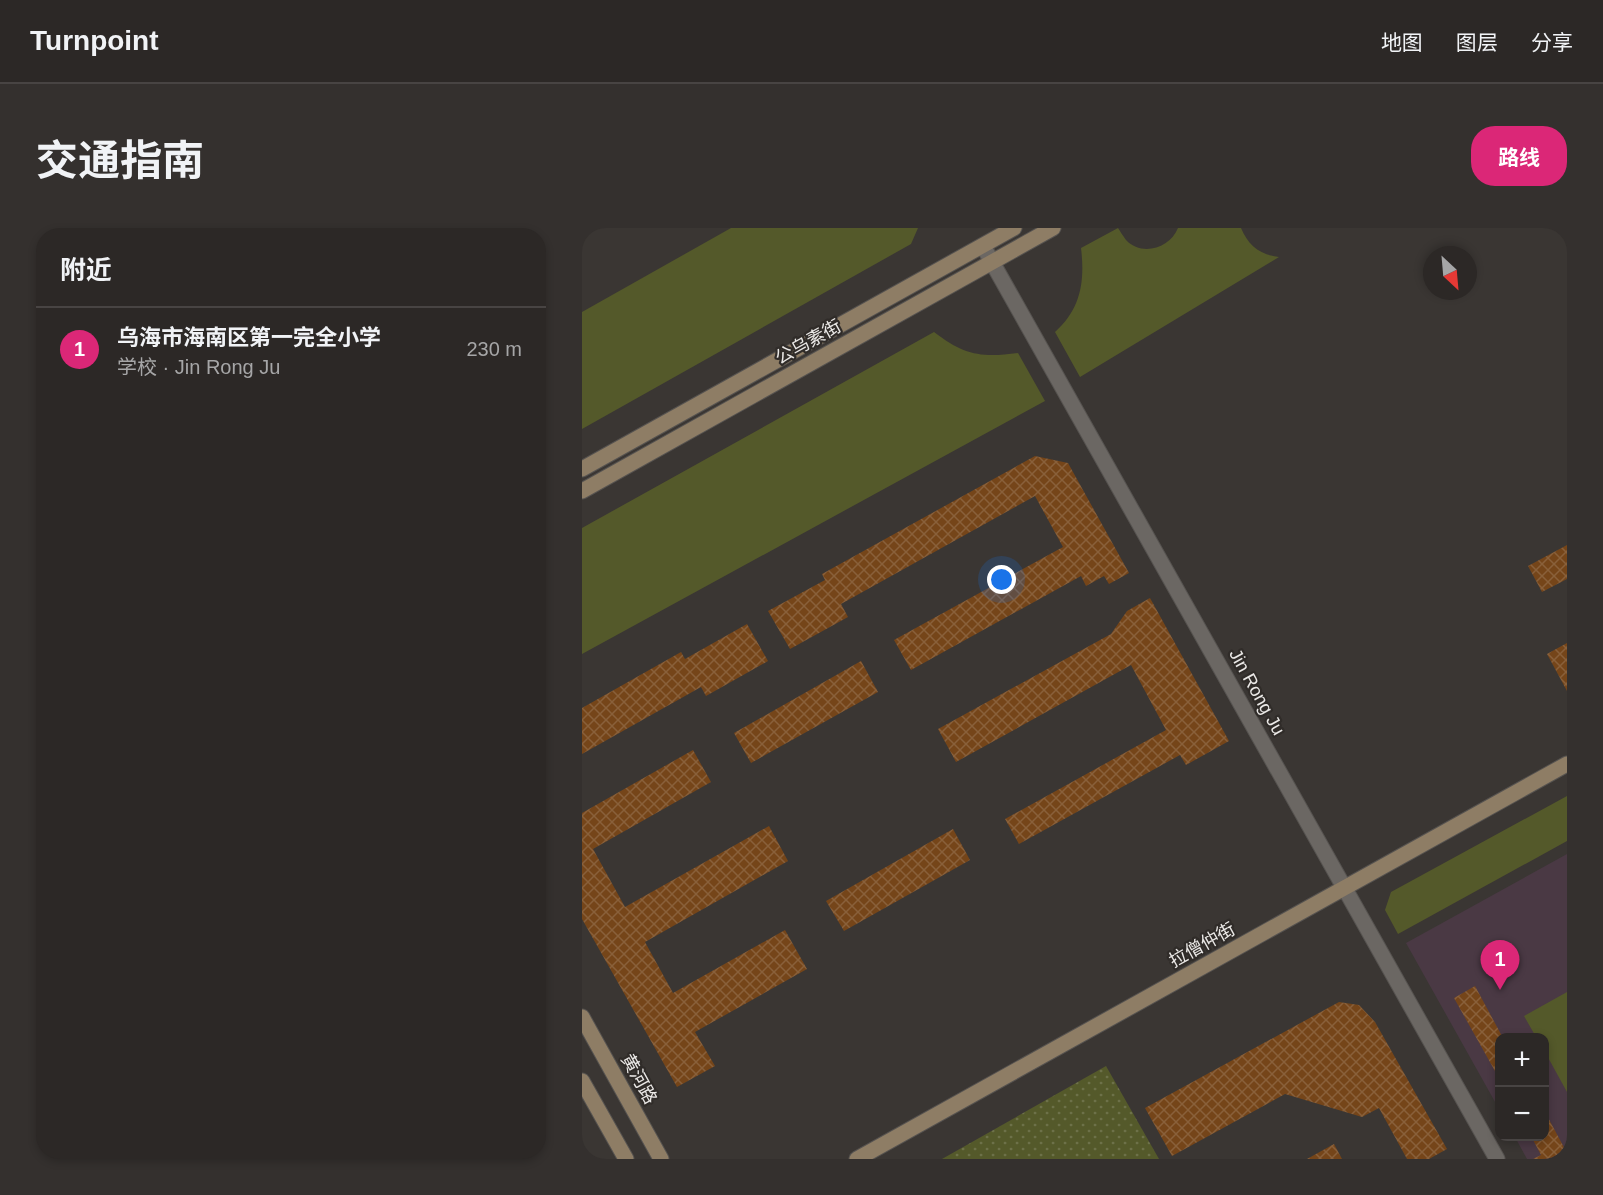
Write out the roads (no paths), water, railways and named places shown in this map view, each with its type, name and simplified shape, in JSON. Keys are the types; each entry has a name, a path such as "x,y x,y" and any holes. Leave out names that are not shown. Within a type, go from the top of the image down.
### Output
{"main road":[{"name":"公乌素街","path":"582,469 1014,228"},
{"name":"公乌素街","path":"582,491 1053,228"},
{"name":"拉僧仲街","path":"857,1159 1567,764"},
{"name":"黄河路","path":"582,1017 661,1159"},
{"path":"582,1081 626,1159"}],"street":[{"name":"Jin Rong Ju","path":"983,246 1497,1159"}],"place":[{"name":"乌海市海南区第一完全小学","path":"1500,990"}]}
